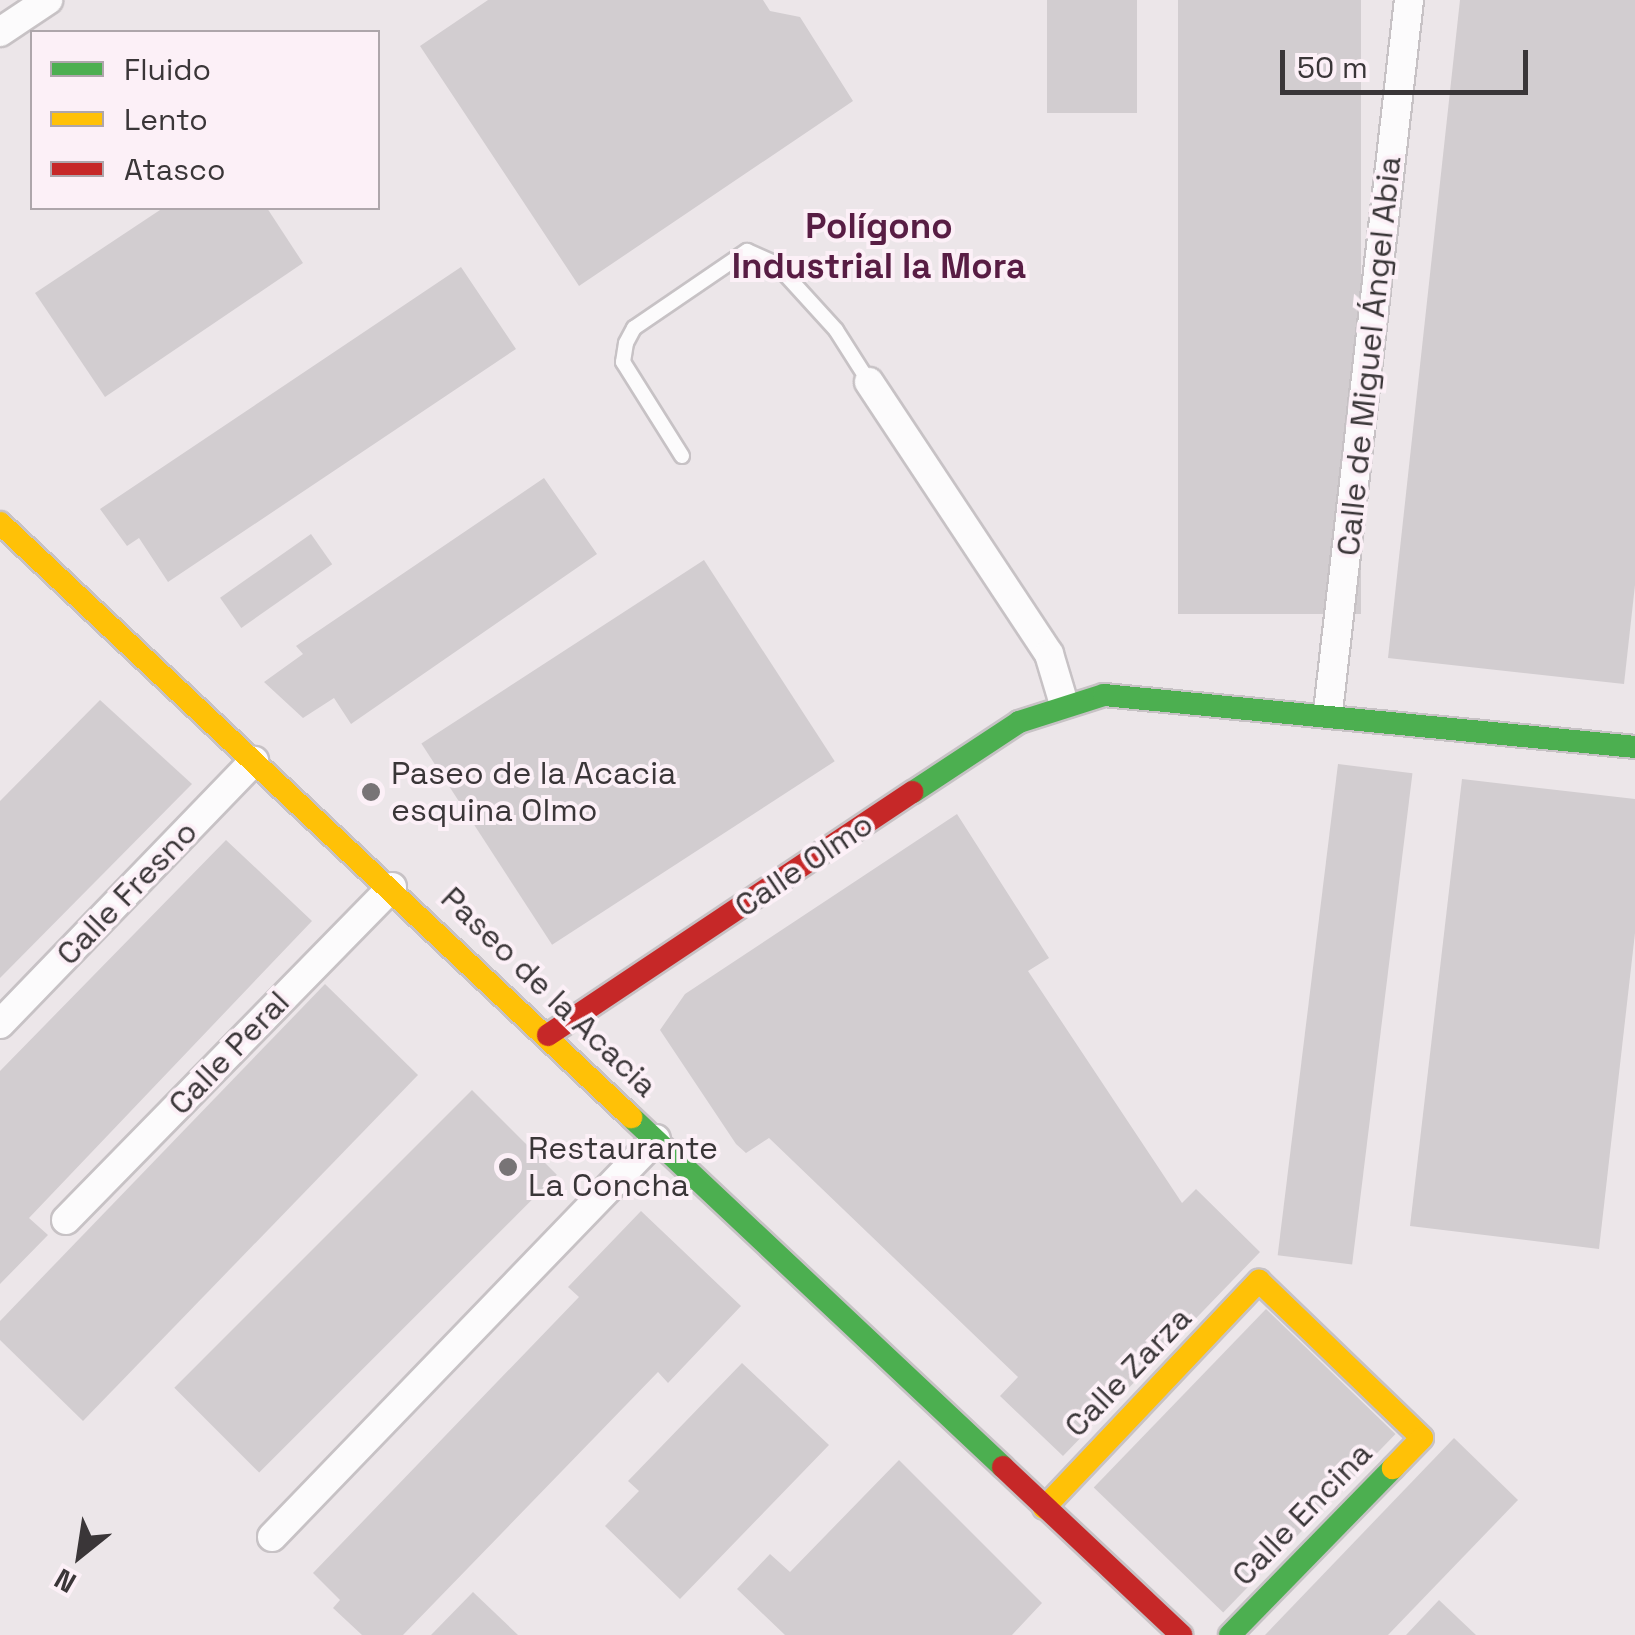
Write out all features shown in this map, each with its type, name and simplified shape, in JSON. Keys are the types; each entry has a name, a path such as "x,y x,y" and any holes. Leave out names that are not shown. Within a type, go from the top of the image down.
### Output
{"street":[{"path":"0,32 48,0"},
{"name":"Calle de Miguel Ángel Abia","path":"1328,712 1409,0"},
{"path":"869,382 1049,654 1064,704"},
{"name":"Paseo de la Acacia","path":"0,523 392,887 1181,1635"},
{"name":"Calle Olmo","path":"548,1035 1019,722 1064,704 1104,695 1328,712 1635,747"},
{"name":"Calle Fresno","path":"0,1024 254,761"},
{"name":"Calle Peral","path":"66,1220 392,887"},
{"path":"272,1537 656,1139"},
{"name":"Calle Zarza","path":"1044,1508 1259,1281"},
{"name":"Calle Encina","path":"1230,1635 1422,1438 1259,1281"}],"lane":[{"path":"682,456 623,362 626,343 634,328 747,251 776,264 836,330 869,382"}],"building":[{"path":"488,0 763,0 770,11 800,17 853,101 579,286 420,46"},
{"path":"1047,0 1137,0 1137,113 1047,113"},
{"path":"1178,0 1361,0 1361,614 1178,614"},
{"path":"1460,0 1635,0 1635,585 1624,684 1388,658"},
{"path":"160,210 268,210 303,263 105,397 35,293"},
{"path":"461,267 516,349 168,582 139,538 127,546 100,509"},
{"path":"544,478 597,554 351,724 334,698 303,718 264,682 303,654 296,646"},
{"path":"311,534 332,564 241,628 220,598"},
{"path":"704,560 835,761 552,945 421,744"},
{"path":"100,700 192,784 0,978 0,801"},
{"path":"1338,764 1412,773 1352,1264 1278,1255"},
{"path":"1462,779 1635,799 1635,933 1599,1249 1410,1226"},
{"path":"957,814 1049,958 1028,971 1182,1203 1196,1189 1260,1252 1063,1456 1000,1396 1018,1377 769,1138 746,1153 736,1144 660,1030 685,994"},
{"path":"226,840 312,921 29,1218 48,1235 0,1284 0,1071"},
{"path":"325,984 418,1075 83,1421 0,1340 0,1321"},
{"path":"472,1090 557,1175 259,1473 174,1388"},
{"path":"641,1211 741,1306 668,1383 658,1372 403,1635 362,1635 333,1608 340,1600 313,1573 579,1297 568,1287"},
{"path":"1266,1309 1395,1434 1223,1612 1094,1487"},
{"path":"742,1363 829,1445 680,1599 605,1526 639,1491 628,1481"},
{"path":"1454,1438 1518,1500 1388,1635 1265,1635"},
{"path":"899,1460 1042,1603 1012,1635 785,1635 737,1589 770,1554 790,1572"},
{"path":"473,1592 518,1635 431,1635"},
{"path":"1439,1600 1476,1635 1406,1635"}],"traffic: fast":[{"path":"913,792 1019,722 1104,695 1635,747"},
{"path":"631,1117 1003,1467"},
{"path":"1230,1635 1393,1468"}],"traffic: slow":[{"path":"0,523 631,1117"},
{"path":"1044,1508 1259,1281 1422,1438 1393,1468"}],"traffic: jam":[{"path":"548,1035 913,792"},
{"path":"1003,1467 1181,1635"}],"place":[{"name":"Paseo de la Acacia esquina Olmo","path":"371,792"},
{"name":"Restaurante La Concha","path":"508,1167"}],"district":[{"name":"Polígono Industrial la Mora","path":"879,246"}]}
